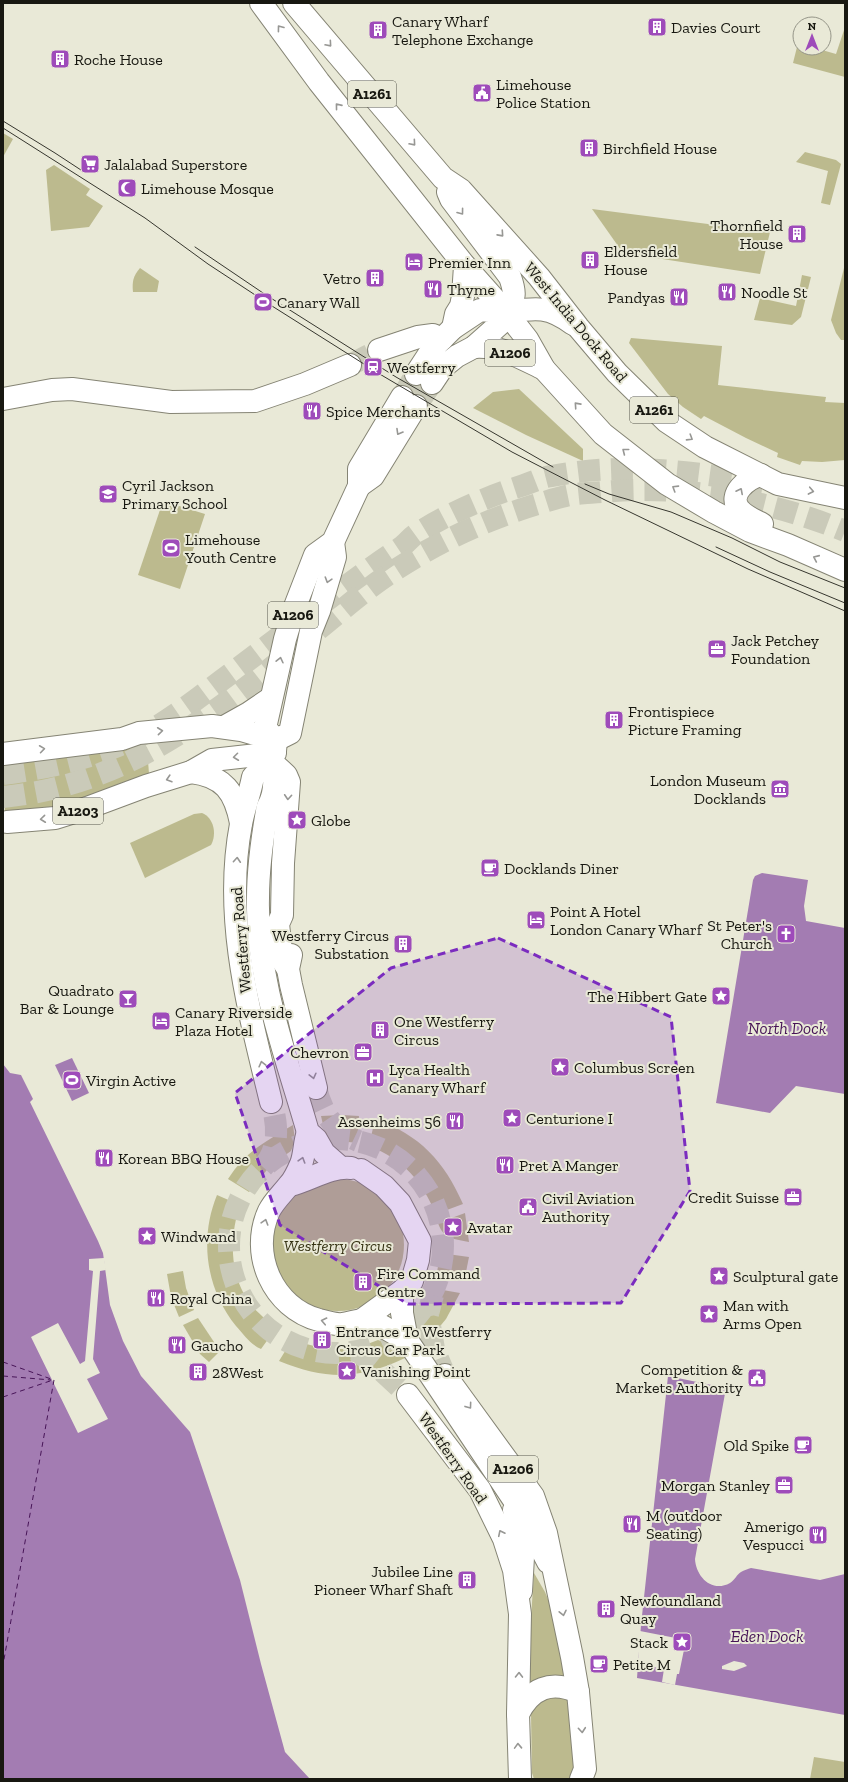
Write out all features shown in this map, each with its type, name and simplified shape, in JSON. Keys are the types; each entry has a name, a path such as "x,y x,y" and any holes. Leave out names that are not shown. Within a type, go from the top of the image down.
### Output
{"main road":[{"name":"A1261","path":"261,3 319,82 465,266 506,312 527,339 544,369 603,434 667,484 705,507 750,531 788,545 845,570"},
{"name":"West India Dock Road","path":"294,3 443,178 461,190 539,277 578,327 617,373 666,421 684,434 730,460 769,479"},
{"name":"A1261","path":"443,178 451,199 510,277 515,293 506,312"},
{"path":"402,344 424,372 448,334 461,306 465,266"},
{"name":"A1261","path":"506,312 536,308 565,318 578,327"},
{"path":"379,350 402,344 414,338 448,334 480,310 506,312"},
{"name":"A1206","path":"424,372 442,368 457,356 474,347 501,323 506,312"},
{"name":"A1206","path":"474,347 487,346 499,349 544,369"},
{"path":"3,400 52,390 72,389 170,402 255,401 305,384 350,365"},
{"name":"Westferry Road","path":"316,1088 288,969 291,958 288,924 282,915 283,863 289,782 265,728 294,609 315,555 333,542 359,486 359,469 409,402"},
{"name":"A1261","path":"788,545 768,527 743,514 737,508 736,501 738,492 750,479 769,479 845,498"},
{"name":"Westferry Road","path":"272,1102 245,994 241,969 236,915 237,856 241,823 253,777 290,733 311,631 319,611 335,557 333,542"},
{"path":"224,727 249,714 272,698"},
{"path":"3,754 122,738 139,733 212,726 224,727 275,752"},
{"name":"Westferry Road","path":"275,752 265,780 263,799 267,807 259,855 259,937 268,994 279,1037 308,1132 301,1164 290,1185"},
{"name":"A1203","path":"7,822 55,818 191,772 212,760 275,752"},
{"path":"191,772 203,774 215,779 227,788 234,799 241,823"},
{"name":"Westferry Road","path":"308,1132 316,1139 324,1153 350,1168"},
{"path":"350,1168 372,1168 386,1173 399,1181 409,1192 424,1218 422,1233 419,1238 420,1252 412,1281 402,1292 362,1320 338,1324 318,1320 300,1312 287,1303 274,1288 265,1268 262,1253 262,1232 267,1216 274,1202 290,1185 303,1182 329,1170 350,1168"},
{"name":"Westferry Road","path":"402,1292 402,1313 407,1340 507,1490 539,1542 554,1575"},
{"name":"Westferry Road","path":"362,1320 382,1325 398,1336 407,1340"},
{"name":"Westferry Road","path":"445,1375 533,1496 546,1533 578,1692 584,1776"},
{"name":"Westferry Road","path":"408,1395 480,1490 504,1538 514,1570 520,1614"},
{"name":"Westferry Road","path":"507,1490 515,1513 523,1557 518,1714 519,1766 521,1778"},
{"path":"518,1714 527,1700 539,1690 547,1687 561,1686 578,1692"}],"highlighted area":[{"path":"498,938 671,1017 690,1191 621,1303 408,1304 280,1225 235,1093 391,968"}],"green space":[{"path":"844,30 845,77 793,63 795,56 832,56 832,53 836,54"},
{"path":"3,133 13,139 3,157"},
{"path":"805,152 836,160 841,164 830,205 821,203 828,171 796,162"},
{"path":"54,165 90,189 86,195 103,206 89,227 51,231 46,170"},
{"path":"592,209 770,232 760,274 623,253"},
{"path":"845,264 845,340 841,340 836,333 831,320"},
{"path":"140,268 159,281 157,292 133,292 134,279"},
{"path":"802,275 811,277 801,317 792,325 754,320 760,298 796,306"},
{"path":"631,338 722,346 718,385 826,397 825,402 845,403 845,460 822,462 802,461 800,465 777,457 778,453 704,416 701,419 683,407 668,394 629,343"},
{"path":"519,389 583,449 583,461 526,435 473,408 493,392"},
{"name":"Limehouse Youth Centre","path":"163,501 205,514 180,589 138,575"},
{"path":"147,747 149,774 63,806 5,813 3,761"},
{"path":"202,813 212,822 214,836 211,845 145,878 130,843 194,814"},
{"path":"321,1116 359,1116 357,1143 340,1141 327,1142"},
{"path":"375,1119 391,1125 405,1133 429,1151 448,1175 463,1204 436,1214 424,1191 410,1172 392,1158 369,1146"},
{"path":"293,1125 295,1140 291,1151 271,1165 249,1192 228,1179 249,1154 265,1142"},
{"name":"Westferry Circus","path":"345,1179 357,1181 369,1186 385,1198 397,1214 402,1226 404,1245 402,1264 397,1276 385,1292 369,1304 357,1309 331,1311 319,1309 307,1304 291,1292 279,1276 274,1264 272,1238 274,1226 279,1214 291,1198 307,1186 319,1181"},
{"path":"217,1195 240,1205 236,1218 233,1244 235,1270 244,1295 274,1331 261,1349 250,1342 226,1312 212,1280 208,1263 208,1229 211,1212"},
{"path":"465,1213 469,1242 446,1235 438,1223"},
{"path":"440,1253 469,1257 465,1277 437,1273"},
{"path":"183,1271 186,1288 194,1310 179,1317 171,1297 167,1274"},
{"path":"437,1289 460,1293 446,1319 427,1342 420,1327 418,1312 424,1299 429,1293"},
{"path":"198,1318 220,1351 209,1362 200,1354 183,1325"},
{"path":"292,1340 325,1348 345,1349 378,1340 394,1346 405,1358 373,1370 357,1374 342,1375 312,1372 279,1361"},
{"path":"534,1573 545,1592 553,1611 566,1679 526,1692"},
{"path":"550,1696 569,1699 574,1762 571,1779 534,1779 532,1773 531,1715 534,1706"},
{"path":"814,1757 845,1762 845,1779 810,1779"}],"water":[{"name":"North Dock","path":"762,873 808,880 804,906 806,921 845,928 845,1094 796,1086 770,1113 716,1103 753,880 755,876"},
{"path":"72,1058 89,1093 72,1101 55,1065"},
{"path":"3,1064 10,1073 21,1075 33,1099 30,1102 98,1241 103,1253 110,1305 123,1341 141,1376 190,1432 240,1580 285,1752 310,1779 3,1779"},
{"name":"Eden Dock","path":"668,1376 726,1388 695,1559 698,1572 706,1582 711,1585 723,1586 730,1583 743,1571 751,1568 820,1580 845,1574 845,1715 637,1678 641,1625"}],"pier":[{"path":"104,1258 106,1270 100,1271 93,1359 100,1373 87,1379 108,1419 78,1433 31,1337 58,1323 80,1364 85,1361 93,1271 89,1270 89,1259"},
{"path":"640,1631 686,1640 679,1674 677,1674 675,1685 662,1682 664,1669 638,1664"},
{"path":"734,1661 744,1663 747,1666 734,1671 722,1669 722,1666"}],"ferry route":[{"path":"3,1362 54,1380 3,1665"},
{"path":"3,1376 51,1380"},
{"path":"3,1397 53,1380"}],"tunnel":[{"path":"350,365 379,350"},
{"path":"402,397 416,374"},
{"path":"416,406 432,383"},
{"path":"3,774 43,768 82,758 120,745 156,727 198,698 416,534 455,512 496,495 541,478 579,472 605,470 632,469 684,472 763,484"},
{"path":"3,797 48,790 90,778 130,761 168,741 204,718 239,692 361,595 397,569 455,536 496,518 538,504 574,494 633,490 664,490 726,497 756,503 816,520 845,531"},
{"path":"316,1088 325,1113 330,1120 342,1132 358,1141"},
{"path":"263,1167 269,1160 275,1144 276,1136 275,1119 271,1102"},
{"path":"336,1139 367,1144 386,1152 404,1164 418,1178 430,1196 438,1215 443,1246 438,1277 430,1296 418,1314 404,1328 386,1340 367,1348 336,1353 305,1348 286,1340 268,1328 254,1314 242,1296 234,1277 229,1246 234,1215 242,1196 254,1178 268,1164 286,1152 305,1144 336,1139"},
{"path":"433,1295 428,1314 434,1349 445,1375"},
{"path":"357,1351 381,1370 408,1395"}],"tram line":[{"path":"3,121 84,172"},
{"path":"3,128 145,218 208,264 272,306 383,376 512,452 605,500 748,569 845,611"},
{"path":"195,247 266,295 396,377 553,467"},
{"path":"585,484 609,494 671,512 732,538 780,562 845,588"},
{"path":"716,547 770,572 845,603"}],"place":[{"name":"Davies Court","path":"657,27"},
{"name":"Canary Wharf Telephone Exchange","path":"378,30"},
{"name":"Roche House","path":"60,59"},
{"name":"Limehouse Police Station","path":"482,93"},
{"name":"Birchfield House","path":"589,148"},
{"name":"Jalalabad Superstore","path":"90,164"},
{"name":"Limehouse Mosque","path":"127,188"},
{"name":"Thornfield House","path":"797,234"},
{"name":"Eldersfield House","path":"590,260"},
{"name":"Premier Inn","path":"414,262"},
{"name":"Vetro","path":"375,278"},
{"name":"Thyme","path":"433,289"},
{"name":"Noodle St","path":"727,292"},
{"name":"Pandyas","path":"679,297"},
{"name":"Canary Wall","path":"263,302"},
{"name":"Westferry","path":"373,367"},
{"name":"Spice Merchants","path":"312,411"},
{"name":"Cyril Jackson Primary School","path":"108,494"},
{"name":"Limehouse Youth Centre","path":"171,548"},
{"name":"Jack Petchey Foundation","path":"717,649"},
{"name":"Frontispiece Picture Framing","path":"614,720"},
{"name":"London Museum Docklands","path":"780,789"},
{"name":"Globe","path":"297,820"},
{"name":"Docklands Diner","path":"490,868"},
{"name":"Point A Hotel London Canary Wharf","path":"536,920"},
{"name":"St Peter's Church","path":"786,934"},
{"name":"Westferry Circus Substation","path":"403,944"},
{"name":"The Hibbert Gate","path":"721,996"},
{"name":"Quadrato Bar & Lounge","path":"128,999"},
{"name":"Canary Riverside Plaza Hotel","path":"161,1021"},
{"name":"One Westferry Circus","path":"380,1030"},
{"name":"Chevron","path":"363,1052"},
{"name":"Columbus Screen","path":"560,1067"},
{"name":"Lyca Health Canary Wharf","path":"375,1078"},
{"name":"Virgin Active","path":"72,1080"},
{"name":"Centurione I","path":"512,1118"},
{"name":"Assenheims 56","path":"455,1121"},
{"name":"Korean BBQ House","path":"104,1158"},
{"name":"Pret A Manger","path":"505,1165"},
{"name":"Credit Suisse","path":"793,1197"},
{"name":"Civil Aviation Authority","path":"528,1207"},
{"name":"Avatar","path":"453,1227"},
{"name":"Windwand","path":"147,1236"},
{"name":"Sculptural gate","path":"719,1276"},
{"name":"Fire Command Centre","path":"363,1282"},
{"name":"Royal China","path":"156,1298"},
{"name":"Man with Arms Open","path":"709,1314"},
{"name":"Entrance To Westferry Circus Car Park","path":"322,1340"},
{"name":"Gaucho","path":"177,1345"},
{"name":"Vanishing Point","path":"347,1371"},
{"name":"28West","path":"198,1372"},
{"name":"Competition & Markets Authority","path":"757,1378"},
{"name":"Old Spike","path":"803,1445"},
{"name":"Morgan Stanley","path":"784,1485"},
{"name":"M (outdoor Seating)","path":"632,1524"},
{"name":"Amerigo Vespucci","path":"818,1535"},
{"name":"Jubilee Line Pioneer Wharf Shaft","path":"467,1580"},
{"name":"Newfoundland Quay","path":"606,1609"},
{"name":"Stack","path":"682,1642"},
{"name":"Petite M","path":"599,1664"}]}
